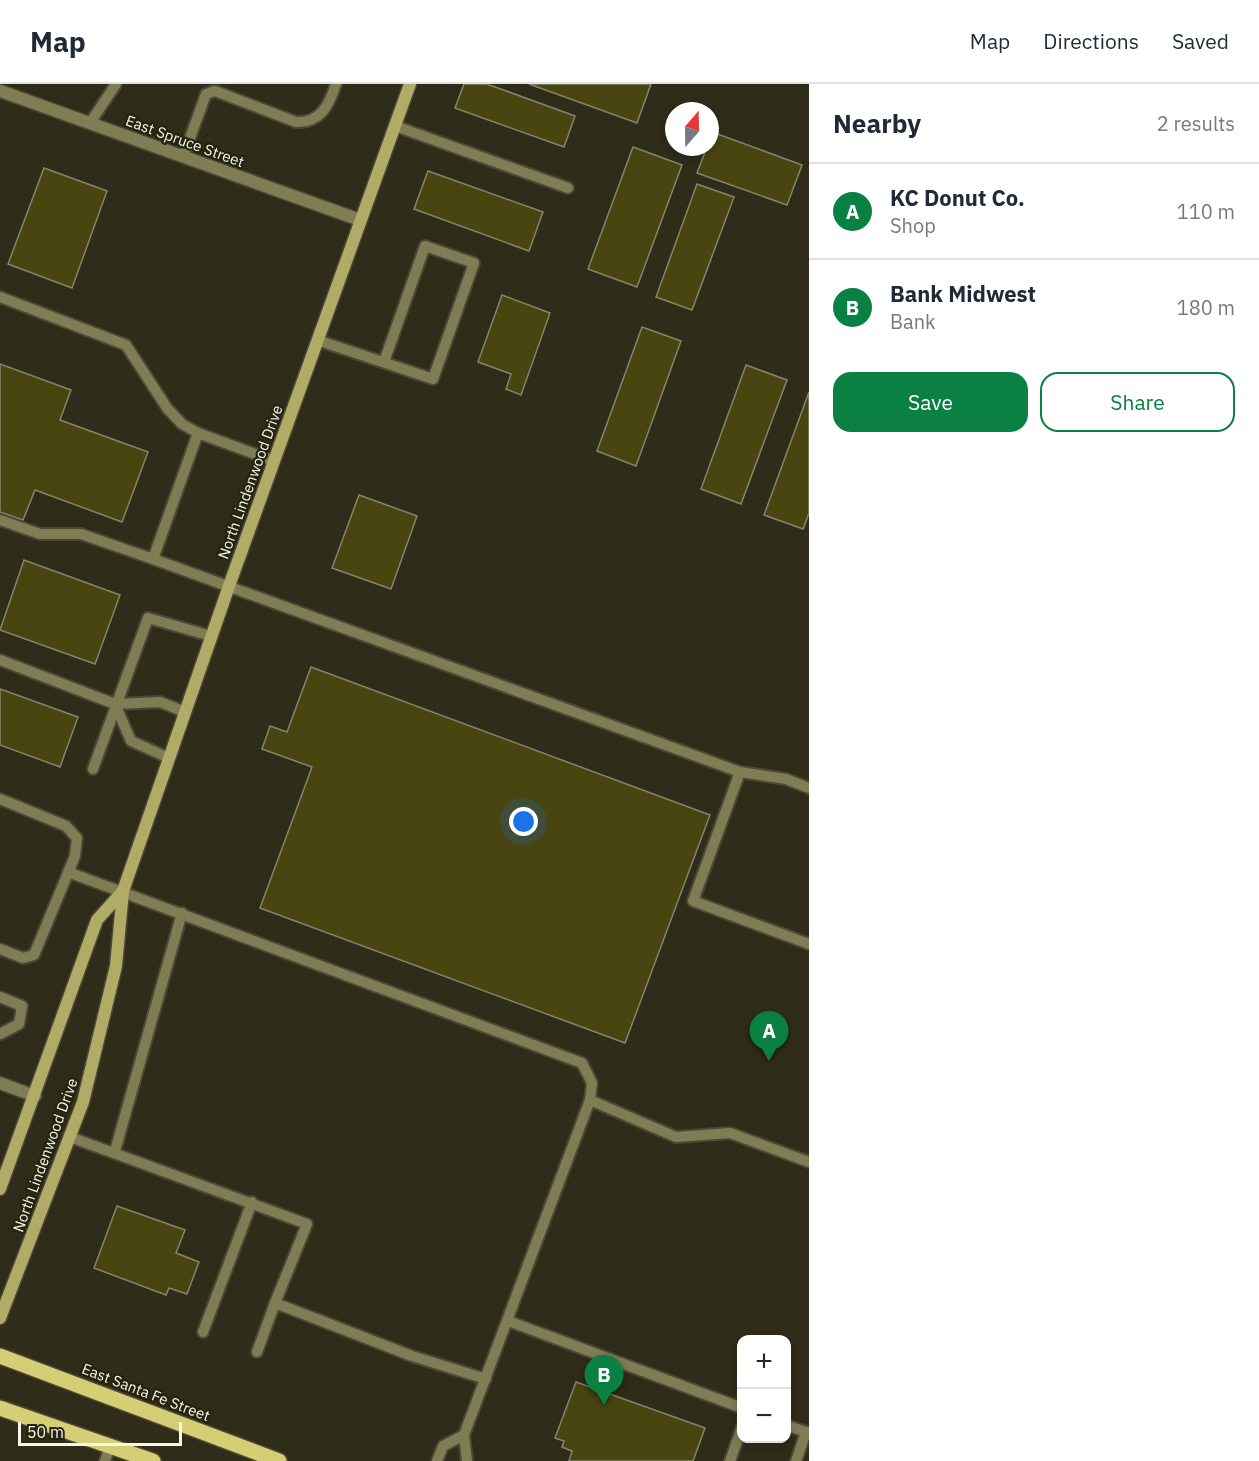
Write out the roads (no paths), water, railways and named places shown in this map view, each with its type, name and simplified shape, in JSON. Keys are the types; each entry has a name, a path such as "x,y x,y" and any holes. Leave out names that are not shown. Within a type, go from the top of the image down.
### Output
{"main road":[{"name":"East Santa Fe Street","path":"0,1356 279,1461"},
{"path":"0,1408 108,1454 153,1461"}],"street":[{"name":"North Lindenwood Drive","path":"0,1318 83,1102 116,966 123,891 273,461 410,84"},
{"name":"East Spruce Street","path":"0,91 360,220"},
{"name":"North Lindenwood Drive","path":"0,1190 97,920 123,891"},
{"path":"0,1083 35,1096"}],"lane":[{"path":"90,123 116,84"},
{"path":"183,157 206,94 215,91 296,122 308,123 325,111 336,84"},
{"path":"395,126 568,188"},
{"path":"317,340 384,362 433,378 474,263 425,246 384,362"},
{"path":"0,297 126,345 167,408 182,424 198,433 273,461"},
{"path":"153,559 198,433"},
{"path":"0,520 40,534 81,534 740,772 786,779 809,788"},
{"path":"93,769 148,618 211,636"},
{"path":"0,660 116,704 160,702 185,712"},
{"path":"116,704 131,741 169,758"},
{"path":"740,772 693,901 809,944"},
{"path":"0,799 66,826 76,834 75,856 34,955 22,958 0,950"},
{"path":"68,872 582,1063 592,1083 590,1100 464,1435 467,1461"},
{"path":"115,1151 182,913"},
{"path":"0,997 22,1006 23,1011 19,1024 0,1034"},
{"path":"590,1100 675,1137 730,1133 809,1162"},
{"path":"70,1137 115,1151 307,1224 257,1352"},
{"path":"203,1332 252,1202"},
{"path":"275,1303 412,1356 486,1379"},
{"path":"508,1321 737,1407"},
{"path":"791,1427 808,1432 796,1461"},
{"path":"437,1461 443,1446 464,1435"},
{"path":"730,1461 737,1439"}],"place":[{"name":"KC Donut Co.","path":"769,1061"},
{"name":"Bank Midwest","path":"604,1405"}]}
